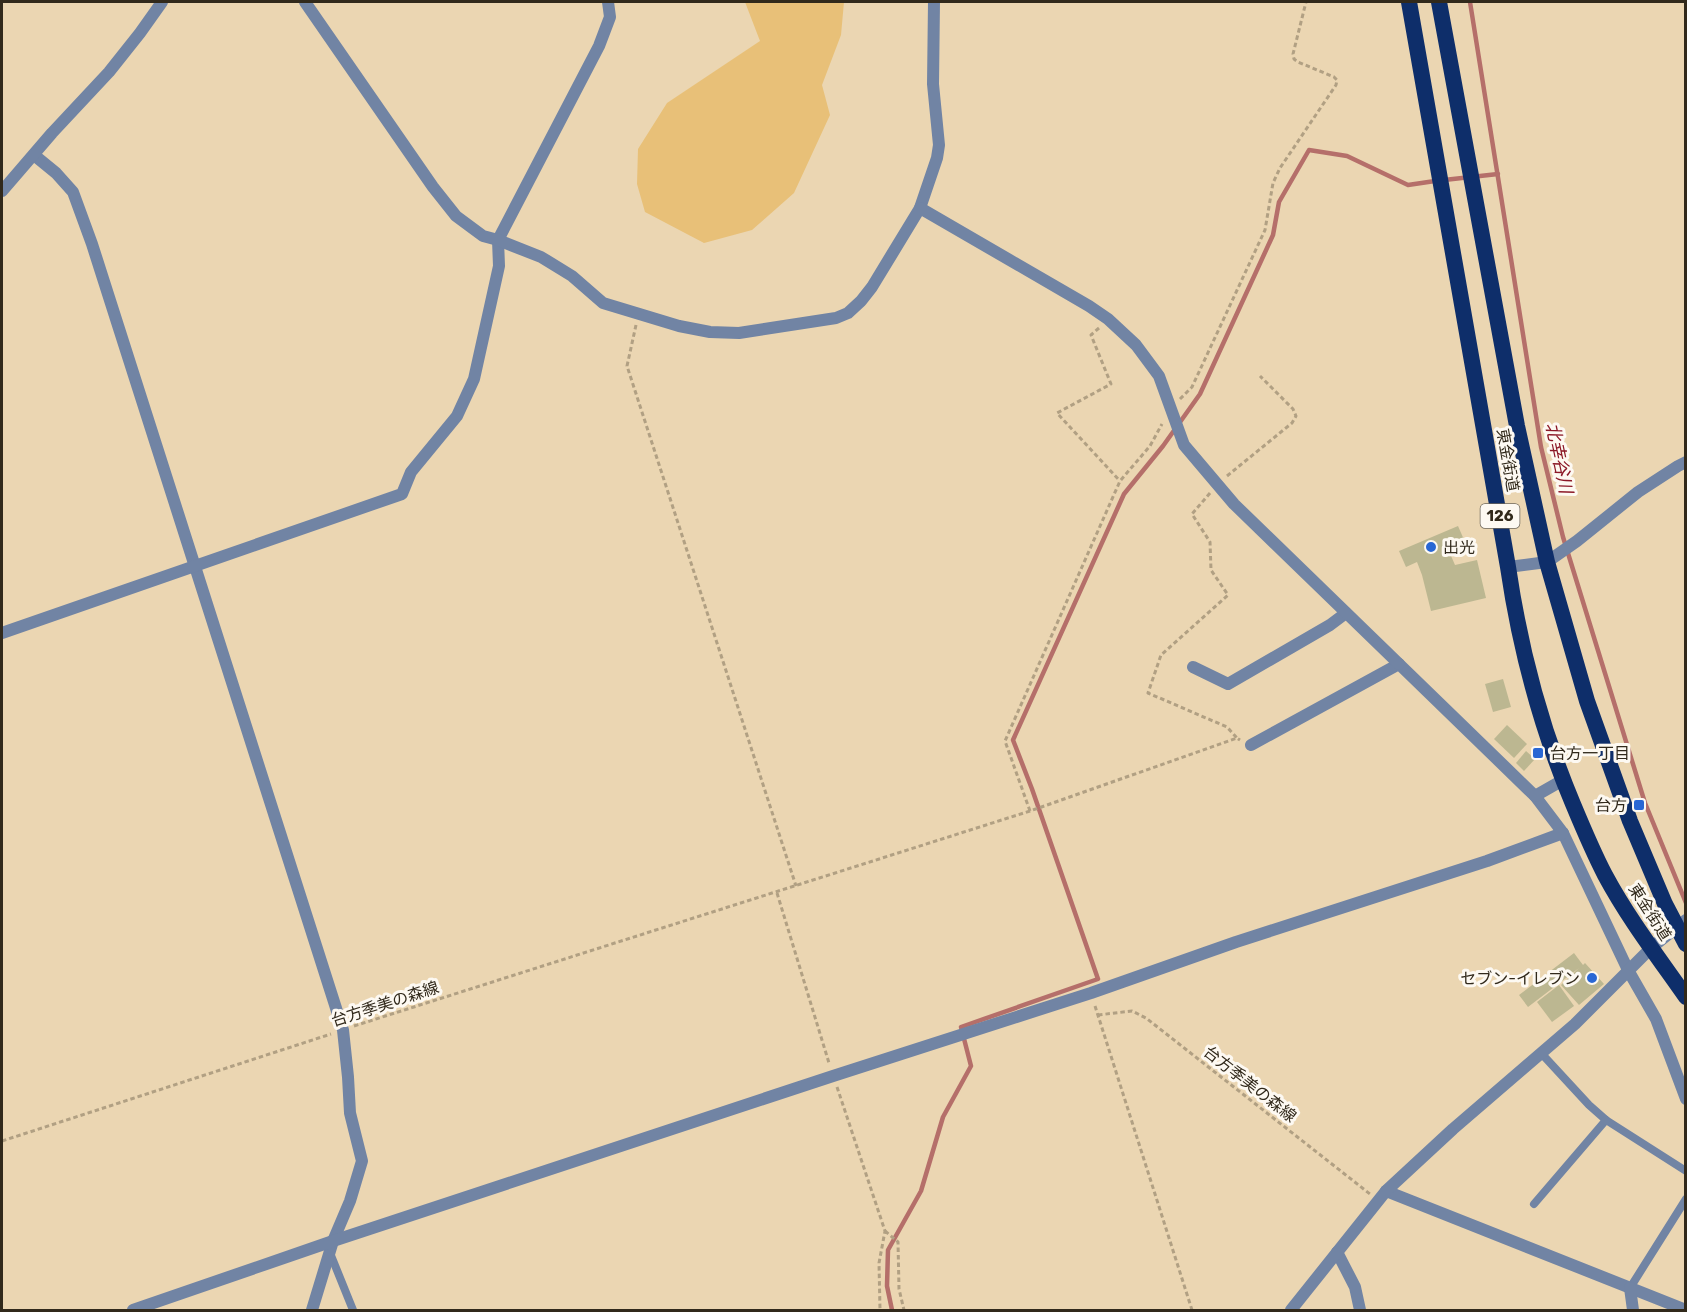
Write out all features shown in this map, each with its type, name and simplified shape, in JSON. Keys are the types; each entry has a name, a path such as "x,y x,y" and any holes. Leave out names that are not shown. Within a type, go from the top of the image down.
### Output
{"highway":[{"name":"東金街道","path":"1409,2 1514,605 1537,705 1563,780 1605,876 1686,997"},
{"name":"東金街道","path":"1440,2 1516,426 1547,562 1587,700 1622,799 1665,904 1681,924 1686,944"}],"street":[{"path":"2,191 109,72 162,2"},
{"path":"305,2 433,187 456,216 483,236 541,257 572,276 603,303 679,326 710,332 739,333 836,318 848,313 872,286 920,208 937,158 939,145 933,84 934,2"},
{"path":"2,633 402,494 411,472 457,416 474,379 499,266 498,240 599,46 610,17 608,2"},
{"path":"34,155 56,173 73,192 92,244 343,1030 350,1113 362,1161 350,1201 331,1247 312,1311"},
{"path":"920,208 1089,306 1130,338 1147,357 1159,376 1184,445 1234,504 1535,796 1563,833 1628,970 1656,1019 1686,1098"},
{"path":"1508,567 1547,562 1638,492 1686,462"},
{"path":"1193,667 1228,684 1330,625 1346,613"},
{"path":"1251,745 1399,664"},
{"path":"1535,796 1563,780"},
{"path":"133,1311 331,1247 833,1076 1091,993 1236,942 1486,861 1563,833"},
{"path":"1291,1311 1382,1196 1453,1130 1575,1024 1628,970 1681,924"},
{"path":"1382,1196 1686,1310"},
{"path":"1337,1252 1355,1287 1360,1311"},
{"path":"1630,1288 1633,1311"}],"lane":[{"path":"1541,1053 1606,1120 1686,1172"},
{"path":"1534,1204 1606,1120"},
{"path":"1630,1288 1686,1199"},
{"path":"331,1247 353,1311"}],"path":[{"path":"1030,811 1005,741 1120,481 1150,446 1171,409 1192,387 1264,230 1273,183 1280,168 1336,85 1337,80 1334,77 1298,62 1294,58 1293,54 1306,2"},
{"path":"639,314 627,366 796,886"},
{"path":"1108,319 1091,335 1111,384 1057,413 1120,481"},
{"path":"1251,745 1237,738 1227,727 1148,693 1161,655 1228,595 1211,570 1210,542 1192,514 1217,484 1292,423 1296,416 1293,409 1260,376"},
{"name":"台方季美の森線","path":"2,1141 1030,811 1237,738"},
{"path":"777,892 833,1076 885,1231 879,1263 880,1311"},
{"path":"1091,993 1192,1311"},
{"name":"台方季美の森線","path":"1098,1016 1132,1011 1146,1018 1382,1196"},
{"path":"885,1231 898,1242 899,1288 904,1311"}],"shaded area":[{"path":"745,2 844,2 841,35 822,85 830,115 794,193 752,230 704,243 645,212 637,184 638,149 667,103 760,41"}],"building":[{"path":"1458,526 1465,542 1448,549 1455,565 1477,560 1486,598 1431,611 1417,562 1406,567 1399,551"},
{"path":"1503,679 1511,707 1493,712 1485,684"},
{"path":"1507,725 1527,744 1514,758 1494,739"},
{"path":"1526,751 1535,759 1524,771 1516,763"},
{"path":"1574,953 1583,965 1585,963 1604,984 1579,1005 1561,985 1579,968 1528,1007 1519,995"},
{"path":"1559,985 1574,1006 1552,1022 1537,1002"}],"waterway":[{"name":"北幸谷川","path":"1470,2 1541,447 1563,537 1645,803 1686,903"},
{"path":"892,1310 887,1286 888,1250 921,1191 943,1117 971,1066 961,1027 1098,979 1013,740 1124,494 1163,446 1200,394 1273,235 1279,202 1309,150 1347,156 1408,185 1435,181"},
{"path":"1444,180 1498,174"}],"place":[{"name":"出光","path":"1431,547"},
{"name":"台方一丁目","path":"1538,753"},
{"name":"台方","path":"1639,805"},
{"name":"セブン-イレブン","path":"1592,978"}]}
